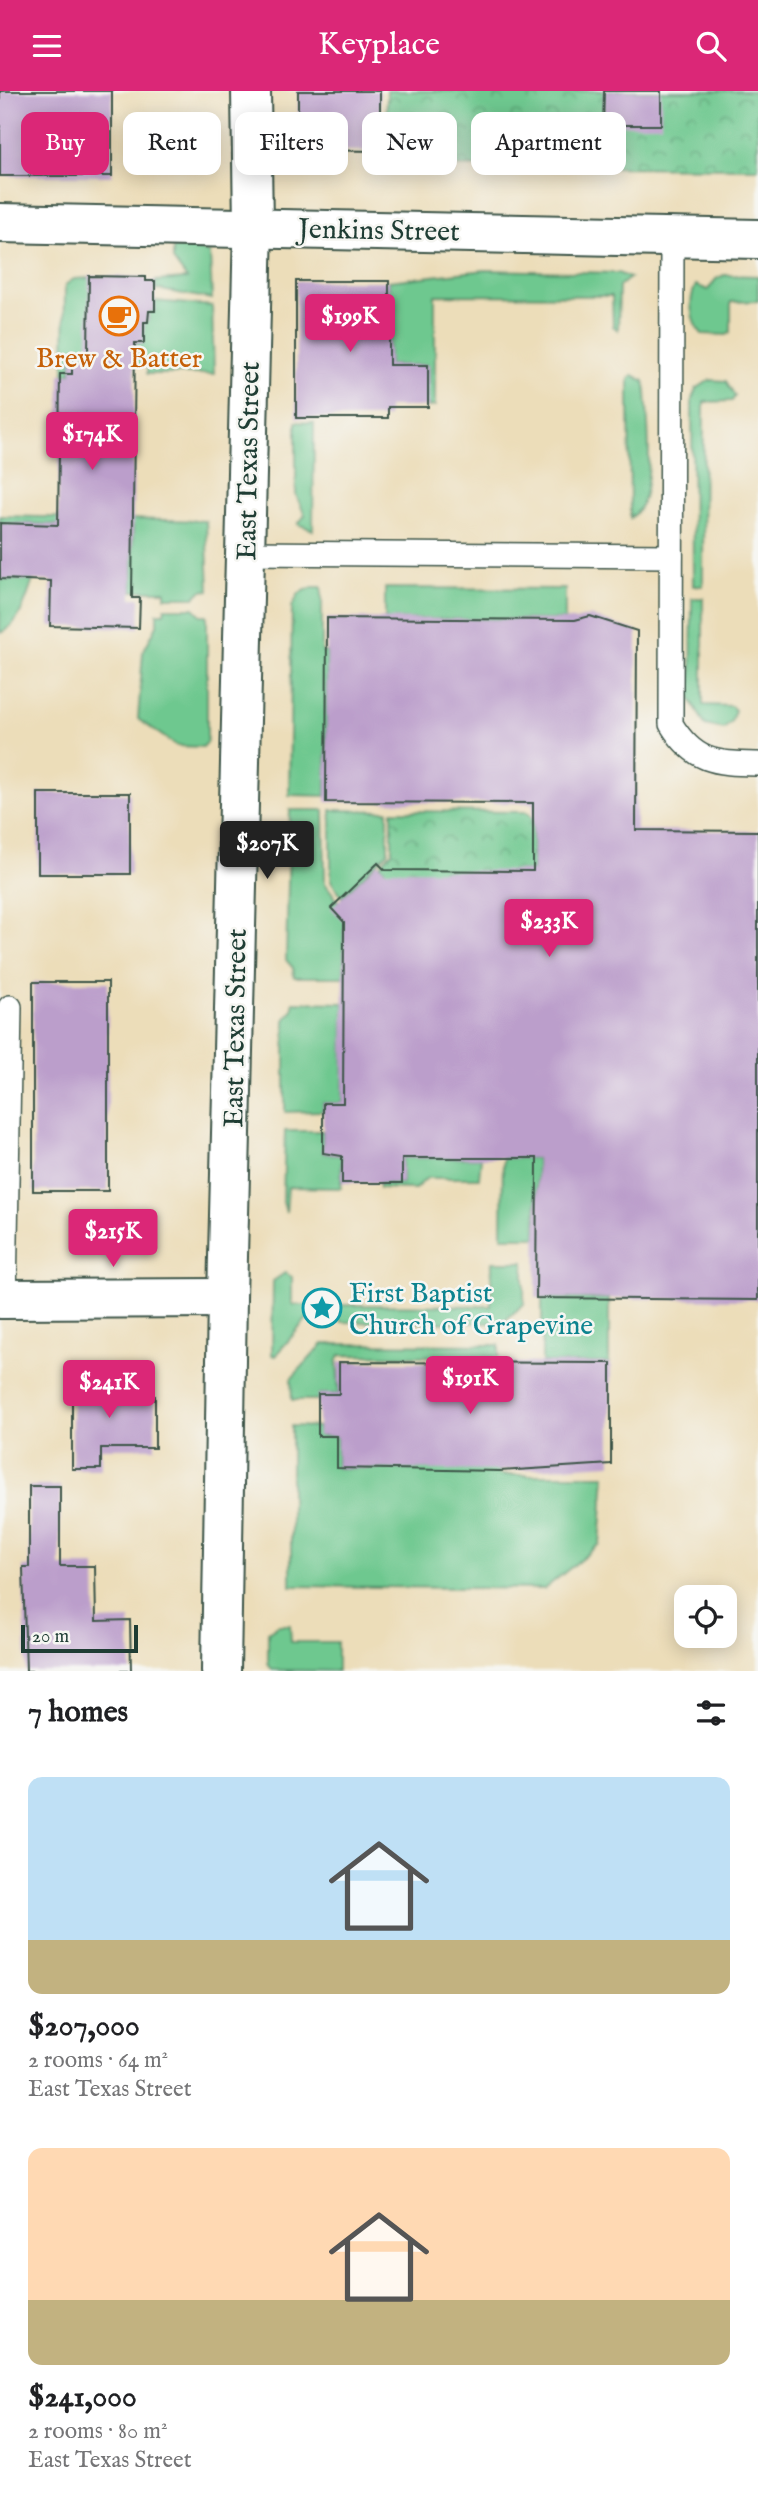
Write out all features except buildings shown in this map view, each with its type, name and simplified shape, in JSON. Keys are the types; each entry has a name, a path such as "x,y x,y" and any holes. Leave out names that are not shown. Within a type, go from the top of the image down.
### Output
{"street":[{"name":"East Texas Street","path":"221,1671 227,1298 253,226 251,91"},
{"name":"Jenkins Street","path":"0,223 253,226 758,239"},
{"path":"2,1299 227,1298"}],"lane":[{"path":"672,236 671,724 684,746 706,760 758,764"},
{"path":"245,553 671,556"},
{"path":"2,1299 10,1007"}],"green space":[{"path":"387,91 758,91 758,168 626,167 626,112 471,112 471,166 457,166 457,112 387,112"},
{"path":"173,248 194,248 210,253 212,299 155,289 156,281 187,279 173,260"},
{"path":"485,270 618,273 630,278 619,286 618,330 613,326 612,296 435,295 435,406 428,407 428,365 389,365 389,281"},
{"path":"724,275 758,276 758,301 731,302 731,331 727,335 702,334 693,317 693,291 696,285 708,290 716,279"},
{"path":"89,278 131,343 143,343 144,322 148,321 149,311 155,311 155,301 212,306 214,374 147,374 147,366 126,366 72,355 71,374 64,374 65,285 74,279"},
{"path":"633,375 644,381 646,390 649,460 644,496 639,509 630,518 629,379"},
{"path":"710,380 726,381 735,396 732,401 704,402 703,586 693,586 692,399 696,389"},
{"path":"296,422 314,423 313,530 298,524 305,515 296,495"},
{"path":"0,516 206,521 209,590 201,591 195,597 165,597 165,591 132,591 133,527 0,523"},
{"path":"0,579 33,580 17,618 0,633"},
{"path":"313,587 322,587 322,652 327,652 326,796 289,795 292,607 299,593"},
{"path":"385,588 565,589 565,620 385,619"},
{"path":"692,598 703,598 703,705 731,706 735,710 731,722 724,729 705,725 691,699"},
{"path":"165,608 194,608 201,615 207,615 207,742 203,747 177,746 138,719 143,652 157,625 157,613 164,613"},
{"path":"290,810 324,810 325,883 338,901 348,925 344,929 344,977 294,977 293,968 286,960"},
{"path":"331,810 388,811 388,852 342,897 331,881"},
{"path":"392,811 527,812 533,819 533,871 393,879 380,865 392,852"},
{"path":"293,1002 344,1003 343,1103 323,1103 323,1111 285,1112 285,1020 293,1009"},
{"path":"285,1131 323,1131 323,1153 342,1156 341,1188 288,1187 286,1212 283,1202"},
{"path":"402,1158 481,1158 479,1178 427,1178 415,1189 379,1188 379,1183 402,1183"},
{"path":"503,1158 537,1158 536,1237 502,1237"},
{"path":"492,1262 524,1262 524,1304 502,1323 340,1322 340,1305 491,1306"},
{"path":"285,1273 292,1277 292,1305 319,1305 275,1356 272,1355 273,1281"},
{"path":"542,1298 609,1299 609,1363 542,1363"},
{"path":"323,1344 499,1345 499,1357 340,1355 337,1361 339,1394 319,1394 318,1400 292,1400 291,1379"},
{"path":"291,1426 318,1427 319,1436 337,1436 337,1468 500,1469 500,1475 605,1475 600,1544 544,1589 291,1586"},
{"path":"278,1625 290,1625 291,1642 337,1642 337,1671 272,1670 268,1664 268,1632"}],"place":[{"name":"Brew & Batter","path":"119,316"},
{"name":"First Baptist Church of Grapevine","path":"322,1308"}]}
